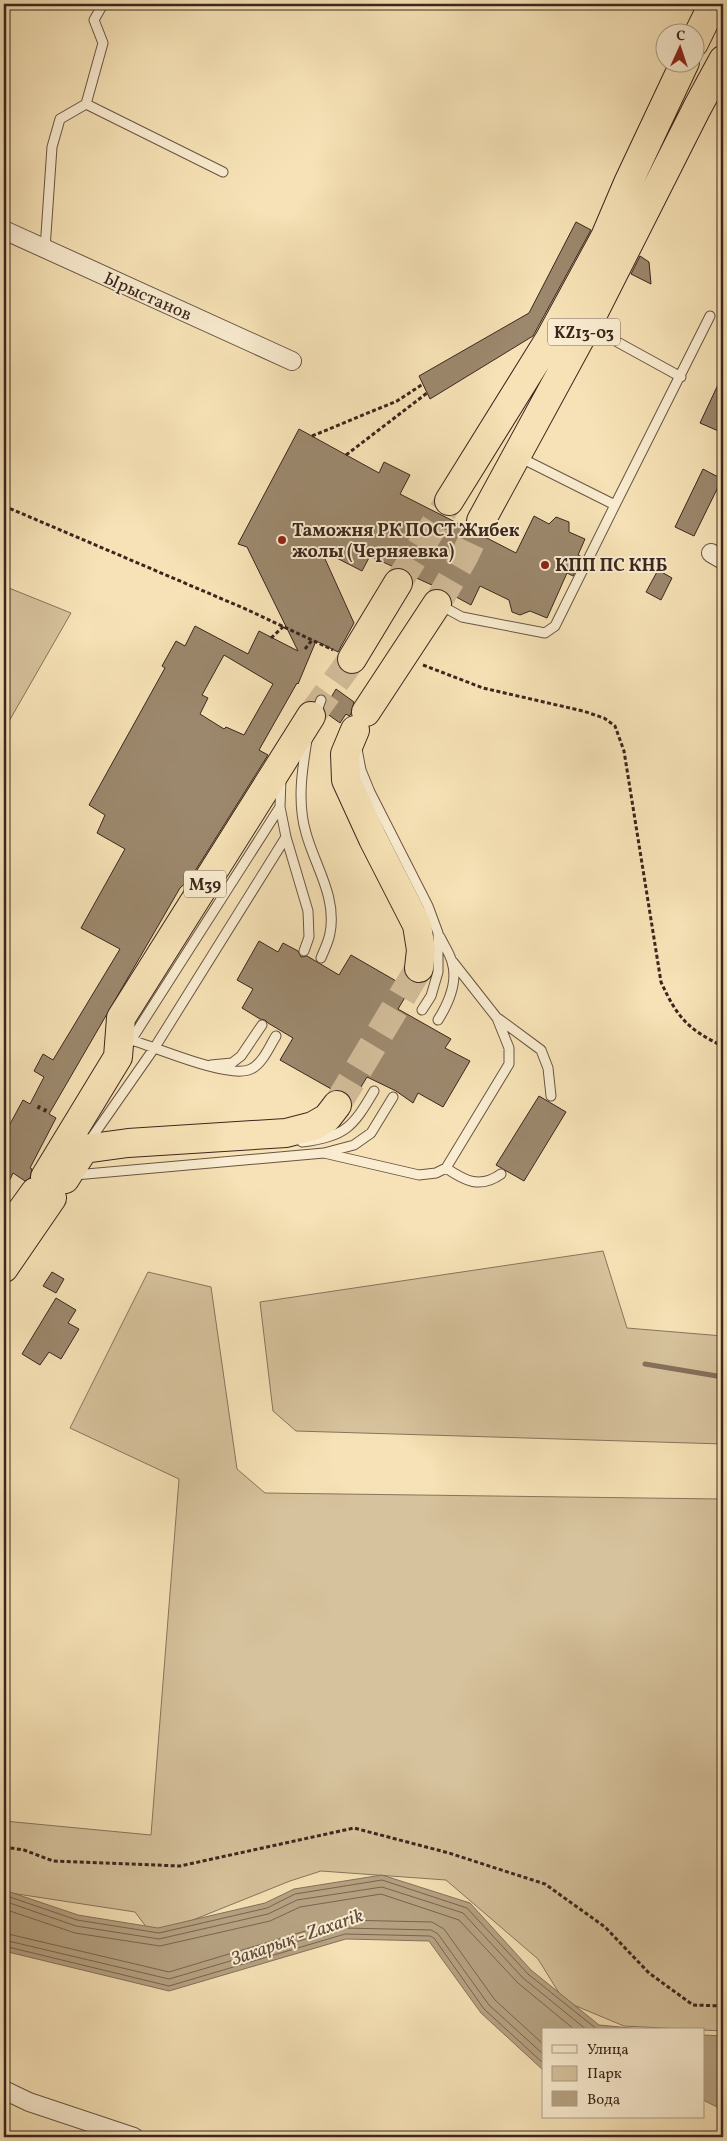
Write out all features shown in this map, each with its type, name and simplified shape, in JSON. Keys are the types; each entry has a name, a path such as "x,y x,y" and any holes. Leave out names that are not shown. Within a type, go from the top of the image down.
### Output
{"highway":[{"path":"704,22 713,4"},
{"name":"KZ13-03","path":"481,521 587,326 723,60"},
{"name":"KZ13-03","path":"449,500 549,340 605,236 680,72"},
{"path":"654,130 680,141"},
{"path":"352,659 398,583"},
{"path":"419,968 421,950 417,925 373,839 346,780 345,754 361,721 438,604"},
{"name":"M39","path":"4,1268 42,1191 125,1049 121,1018 316,708"},
{"path":"84,1149 128,1144 219,1143 286,1133 312,1126 327,1118 337,1105"},
{"name":"M39","path":"4,1235 42,1191 84,1149"}],"street":[{"name":"Ырыстанов","path":"4,230 292,362"},
{"path":"4,2090 29,2102 134,2137"}],"lane":[{"path":"45,249 52,147 60,119 86,104 103,43 94,20 103,4"},
{"path":"86,104 224,172"},
{"path":"438,604 462,618 545,633 555,626 710,316"},
{"path":"587,326 681,377"},
{"path":"516,455 615,505"},
{"path":"316,708 307,738 301,774 305,832 331,904 330,934 321,958"},
{"path":"361,721 357,750 361,770 428,906 452,962 497,1018 541,1050 548,1068 551,1096"},
{"path":"282,763 280,807 286,837 308,911 309,936 304,951"},
{"path":"125,1049 280,807"},
{"path":"84,1149 155,1047 286,837"},
{"path":"422,1010 431,996 438,972 438,933"},
{"path":"438,1020 446,1007 453,980 452,962"},
{"path":"324,1153 418,1175 436,1173 446,1168 509,1064 509,1048 497,1018"},
{"path":"207,1066 232,1063 241,1056 262,1025"},
{"path":"125,1049 155,1047 207,1066 236,1073 249,1070 260,1062 276,1036"},
{"path":"288,1143 324,1139 347,1129 358,1118 374,1091"},
{"path":"42,1191 324,1153 354,1145 371,1133 393,1097"},
{"path":"446,1168 465,1181 492,1180 501,1174"}],"path":[{"path":"312,436 397,401 423,384"},
{"path":"346,455 427,393"},
{"path":"4,506 248,610 352,659"},
{"path":"270,638 285,625"},
{"path":"305,649 313,639"},
{"path":"403,658 483,688 583,711 604,718 615,726 624,751 661,982 671,1005 690,1027 723,1046"},
{"path":"38,1109 41,1103"},
{"path":"44,1112 47,1106"},
{"path":"4,1848 24,1850 53,1861 180,1866 354,1828 449,1853 545,1884 605,1927 649,1972 693,2005 723,2006"}],"green space":[{"path":"4,586 71,613 4,730"},
{"path":"603,1251 627,1328 723,1336 723,1444 296,1431 273,1411 260,1302"},
{"path":"148,1272 211,1287 237,1469 265,1493 720,1499 723,1695 723,2031 704,2030 704,2028 624,2026 564,2001 538,1959 446,1880 321,1871 290,1881 153,1936 135,1912 4,1892 4,1821 151,1835 179,1479 70,1428"}],"water":[{"name":"Закарық - Zaxarik","path":"382,1875 470,1903 531,1970 599,2025 631,2028 542,2028 542,2069 481,2013 429,1941 346,1939 169,1991 4,1951 4,1890 78,1915 158,1928 265,1903 294,1889"},
{"path":"704,2035 723,2036 723,2110 704,2100"}],"building":[{"path":"576,222 591,230 533,336 430,399 419,376 529,313"},
{"path":"640,256 649,262 651,284 631,274"},
{"path":"723,374 723,433 700,423"},
{"path":"299,429 379,473 384,462 410,475 400,494 467,528 474,535 483,536 516,553 534,516 549,524 556,517 569,522 569,532 585,539 578,555 582,557 573,576 567,573 547,618 530,611 520,615 512,612 509,600 480,586 471,605 412,576 406,569 396,568 370,556 362,571 321,550 354,623 338,652 316,641 298,684 259,750 268,755 190,879 180,888 49,1114 56,1118 30,1168 32,1169 30,1178 25,1181 13,1173 4,1192 4,1135 23,1100 30,1104 44,1077 34,1071 43,1054 53,1060 120,949 81,928 125,849 97,833 105,815 89,805 165,668 162,666 176,641 185,646 195,626 248,654 259,631 298,651 247,547 238,544","holes":["224,655 273,684 244,735 226,727 224,729 200,714 208,698 202,695"]},
{"path":"703,469 722,479 694,536 675,527"},
{"path":"658,570 672,578 661,600 646,592"},
{"path":"336,689 354,702 351,714 349,716 346,714 340,723 326,713 325,708"},
{"path":"259,941 278,952 283,943 298,951 301,957 307,956 339,975 351,955 410,989 398,1009 451,1039 445,1048 470,1061 443,1107 418,1093 413,1103 396,1091 367,1077 352,1102 346,1092 333,1090 280,1060 293,1038 242,1008 253,989 237,980"},
{"path":"539,1096 566,1112 524,1181 496,1165"},
{"path":"52,1272 64,1279 56,1293 43,1286"},
{"path":"56,1298 76,1310 68,1323 79,1329 61,1359 49,1352 40,1365 22,1354"}],"waterway":[{"path":"645,1364 723,1377"}],"tunnel":[{"path":"398,583 449,501"},
{"path":"437,604 464,557 481,521"},
{"path":"311,716 352,659"},
{"path":"337,1105 419,968"}],"place":[{"name":"Таможня РК ПОСТ Жибек жолы (Черняевка)","path":"282,540"},
{"name":"КПП ПС КНБ","path":"545,565"}]}
